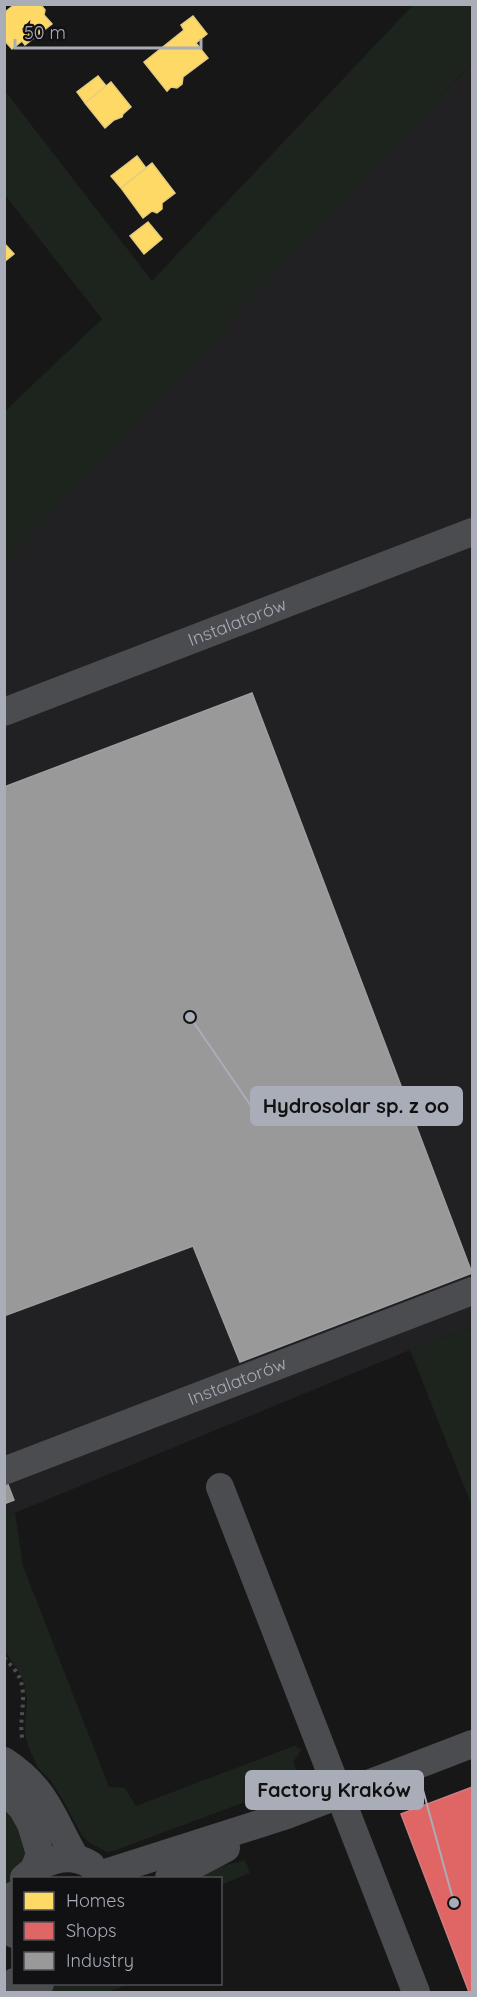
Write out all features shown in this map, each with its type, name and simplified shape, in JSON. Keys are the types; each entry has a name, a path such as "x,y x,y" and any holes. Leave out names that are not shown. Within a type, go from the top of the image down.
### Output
{"street":[{"name":"Instalatorów","path":"4,712 472,532"},
{"name":"Instalatorów","path":"4,1471 472,1291"},
{"path":"220,1487 416,1992"},
{"path":"29,1873 46,1862 76,1859 87,1862 107,1876 287,1815 472,1744"},
{"path":"15,1755 18,1770 47,1802 76,1859"},
{"path":"4,1789 22,1808 31,1824 40,1854 29,1873"},
{"path":"171,1877 287,1815"},
{"path":"12,1906 10,1917 12,1926"}],"path":[{"path":"4,1658 19,1675 24,1700 22,1737 15,1755"}],"shaded area":[{"path":"413,5 472,5 472,63 5,564 5,411 102,319 5,195 5,91 152,281"},
{"path":"472,63 472,1328 410,1350 5,1517 4,564"},
{"path":"472,1328 472,1506 410,1350"},
{"path":"15,1513 23,1566 109,1787 125,1788 136,1806 294,1746 302,1749 293,1762 298,1774 297,1780 288,1786 116,1850 107,1852 82,1836 63,1800 50,1780 38,1768 28,1746 25,1732 27,1699 24,1682 5,1651 5,1517"},
{"path":"5,1804 16,1817 28,1850 16,1877 12,1877 12,1887 5,1903"},
{"path":"245,1860 250,1873 222,1885 222,1877 189,1877"},
{"path":"126,1985 107,1992 42,1992 51,1987"}],"building: Homes":[{"path":"15,4 41,5 45,10 44,15 52,24 25,45 22,41 12,49 4,40 4,13"},
{"path":"193,16 207,34 196,43 208,58 183,77 182,84 177,88 171,87 167,91 144,62 184,30 181,25"},
{"path":"98,76 106,86 85,103 77,92"},
{"path":"111,82 131,107 122,117 114,120 105,128 85,103"},
{"path":"137,156 146,168 121,188 111,176"},
{"path":"152,163 175,193 162,203 162,209 157,213 152,211 143,218 121,188"},
{"path":"148,222 162,239 144,254 130,236"},
{"path":"4,243 14,254 4,262"}],"building: Shops":[{"path":"472,1787 472,1992 469,1992 401,1814"}],"building: Industry":[{"path":"252,693 472,1273 240,1362 193,1246 4,1316 4,787"},
{"path":"7,1482 14,1500 4,1504 4,1483"}],"place":[{"name":"Hydrosolar sp. z oo","path":"190,1017"},
{"name":"Factory Kraków","path":"454,1903"}]}
